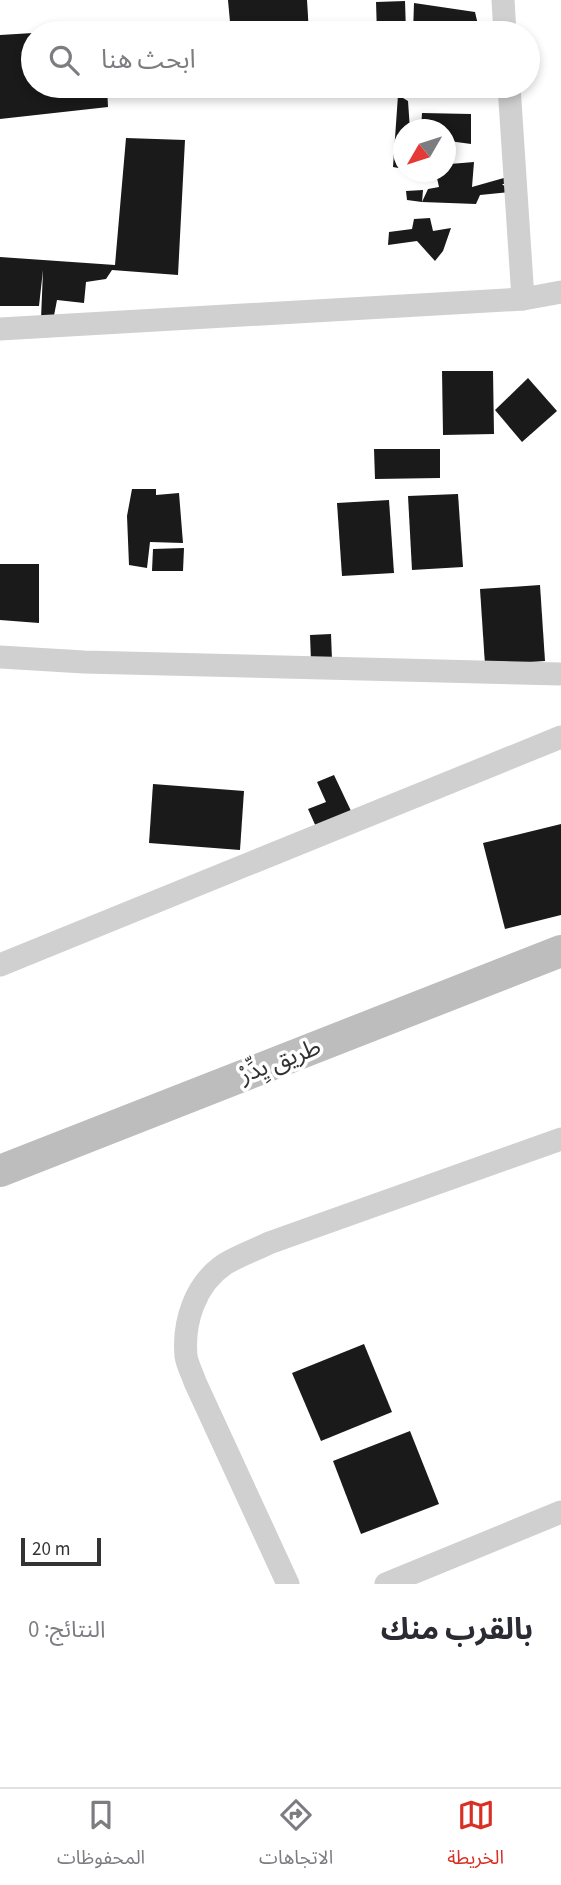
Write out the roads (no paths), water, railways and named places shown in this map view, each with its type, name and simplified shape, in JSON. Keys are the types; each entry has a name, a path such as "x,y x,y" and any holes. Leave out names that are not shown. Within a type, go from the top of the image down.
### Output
{"street":[{"path":"503,0 504,21"},
{"path":"510,98 523,299"},
{"path":"0,329 523,299 561,292"},
{"path":"0,657 84,662 561,674"},
{"path":"0,964 561,737"},
{"name":"طريق يِدِّرْ","path":"0,1171 561,951"},
{"path":"288,1584 186,1358 186,1335 191,1306 204,1285 224,1265 269,1243 561,1139"},
{"path":"386,1584 561,1512"}]}
